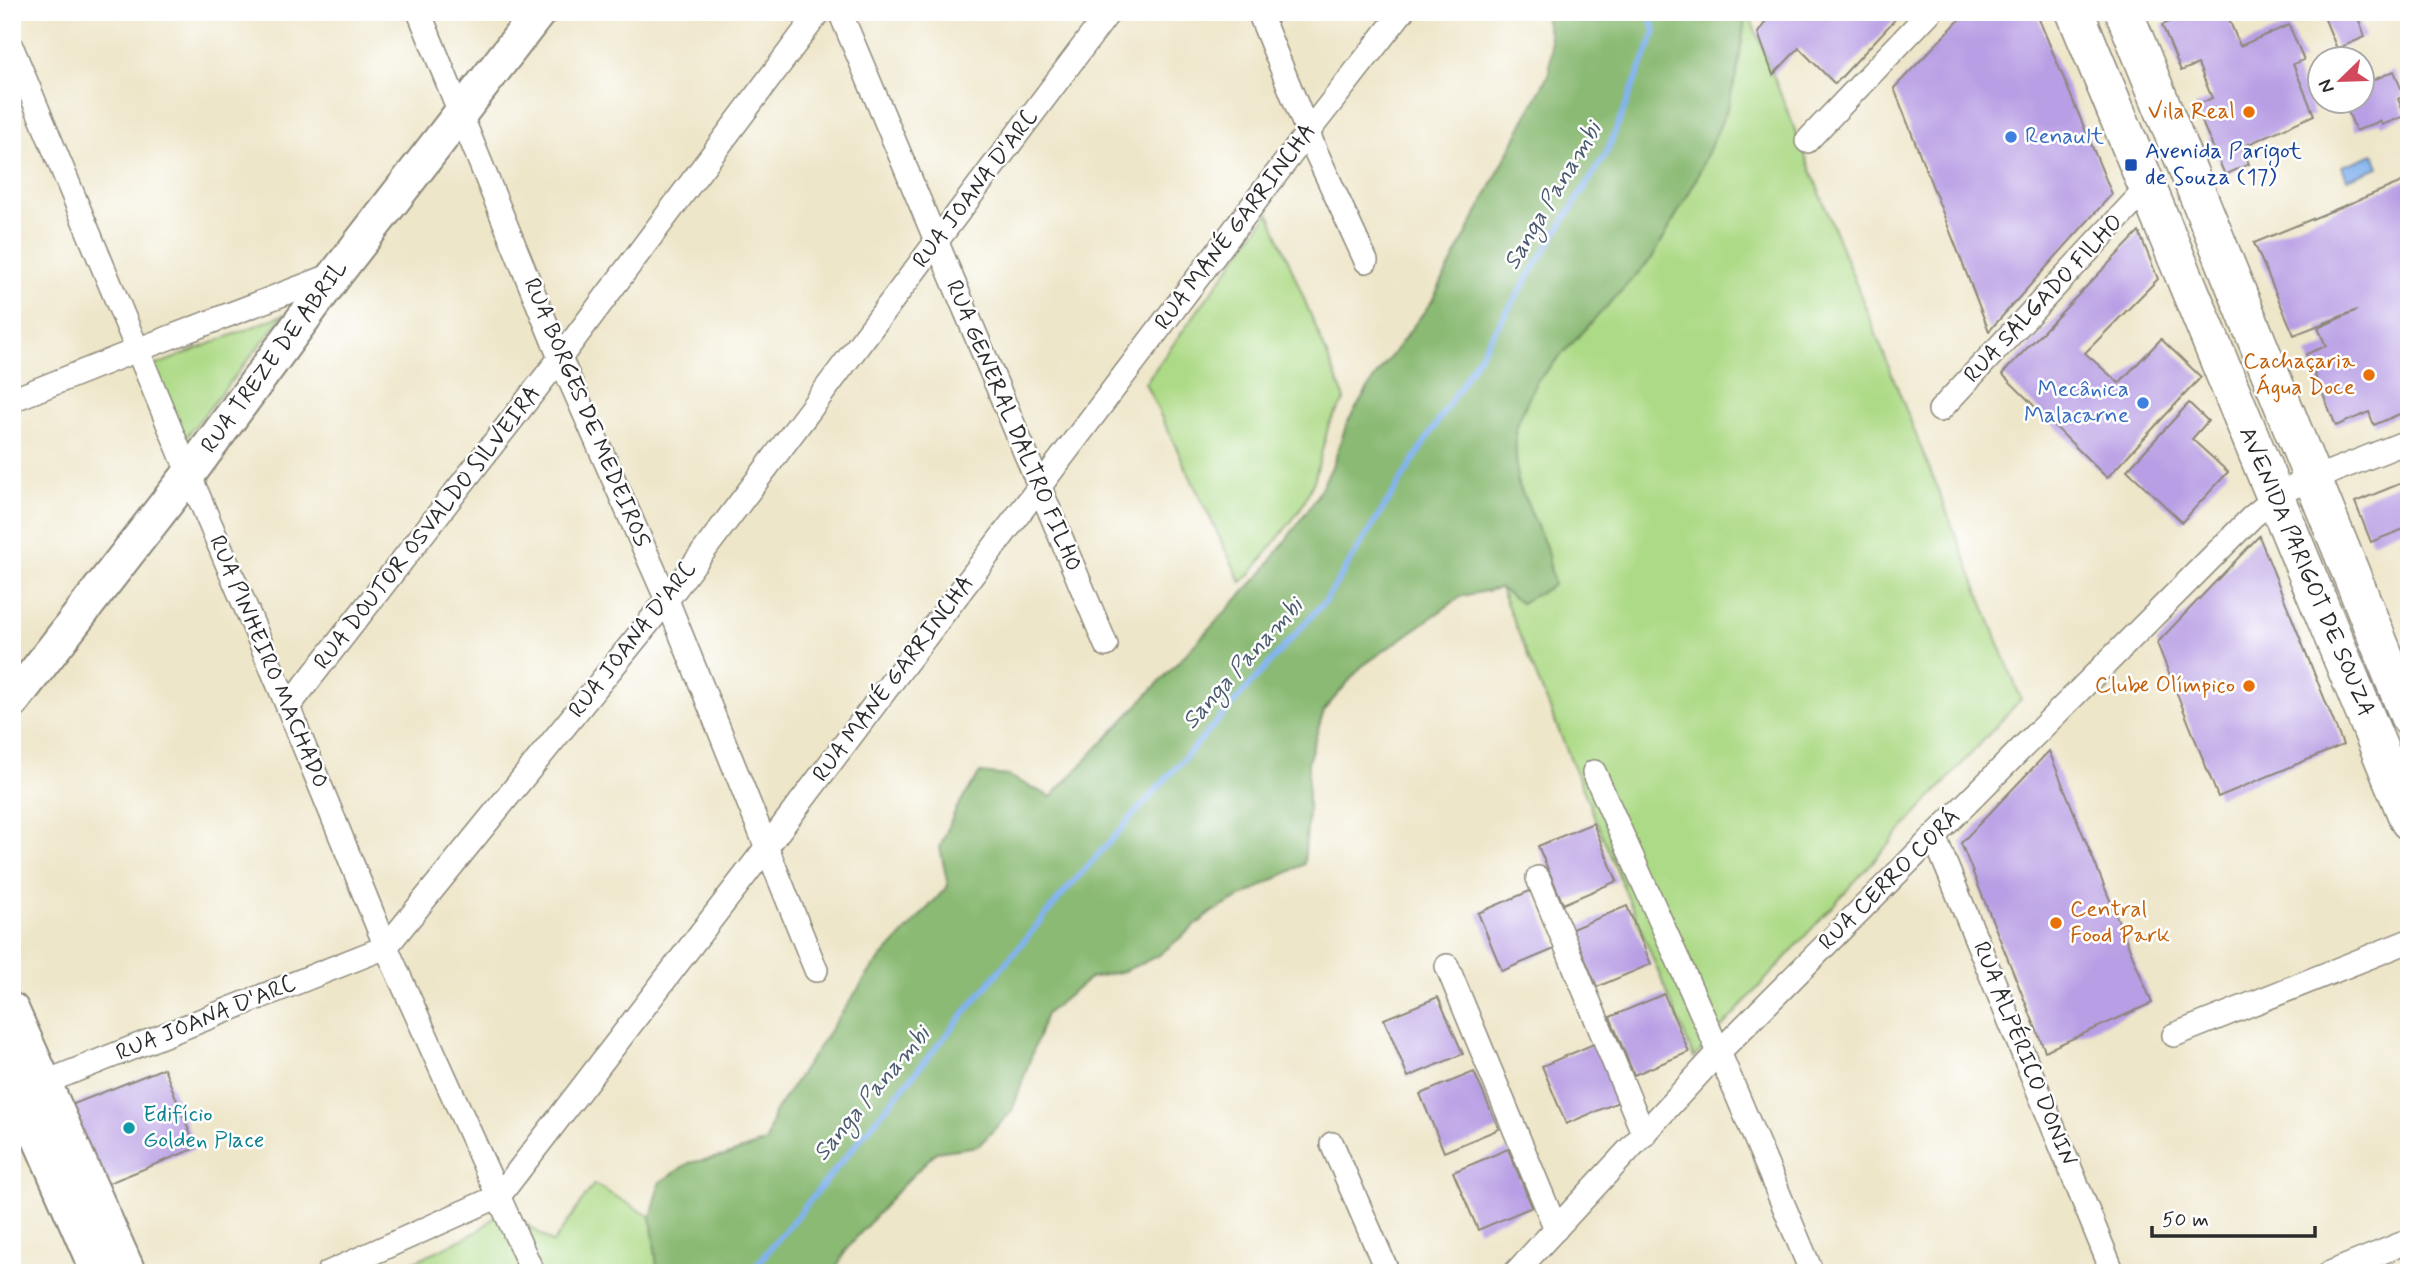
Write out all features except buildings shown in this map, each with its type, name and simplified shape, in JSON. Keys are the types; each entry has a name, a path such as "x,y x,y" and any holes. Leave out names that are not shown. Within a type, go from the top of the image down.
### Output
{"main road":[{"name":"AVENIDA PARIGOT DE SOUZA","path":"2075,12 2409,821"},
{"path":"2084,12 2103,43 2111,48 2119,45 2127,21"},
{"name":"AVENIDA PARIGOT DE SOUZA","path":"2127,21 2409,717"},
{"path":"2214,350 2246,403 2277,465 2295,480 2312,479"}],"street":[{"name":"RUA BORGES DE MEDEIROS","path":"419,12 560,358 667,600 816,970"},
{"name":"RUA TREZE DE ABRIL","path":"12,702 189,474 335,274 461,115 538,12"},
{"name":"RUA DOUTOR OSVALDO SILVEIRA","path":"288,707 560,358 819,12"},
{"name":"RUA GENERAL DALTRO FILHO","path":"840,12 1106,645"},
{"name":"RUA JOANA D'ARC","path":"22,1087 386,947 667,600 1110,12"},
{"path":"1259,12 1308,132 1366,261"},
{"name":"RUA MANÉ GARRINCHA","path":"328,1273 499,1196 1402,12"},
{"path":"1807,141 1930,12"},
{"name":"RUA PINHEIRO MACHADO","path":"12,48 386,947 533,1273"},
{"name":"RUA SALGADO FILHO","path":"1940,410 2147,188"},
{"path":"12,400 335,274"},
{"name":"RUA CERRO CORÁ","path":"1515,1273 1719,1052 2252,517 2290,488 2409,441"},
{"path":"1594,772 1719,1052 1812,1273"},
{"name":"RUA ALPÉRICO DONIN","path":"1934,836 2113,1273"},
{"path":"1538,878 1644,1135"},
{"path":"2174,1035 2409,941"},
{"path":"1447,966 1556,1229"},
{"path":"12,1010 22,1087 98,1273"},
{"path":"22,1087 129,1273"},
{"path":"1332,1144 1388,1273"},
{"path":"2330,1273 2409,1241"}],"green space":[{"path":"1543,12 1746,12 1738,66 1728,107 1694,184 1653,257 1536,382 1515,428 1517,481 1546,547 1554,585 1521,603 1500,588 1462,596 1361,667 1324,710 1308,762 1308,816 1304,864 1212,912 1158,956 1124,971 1090,978 1046,1014 1012,1111 978,1146 936,1152 848,1247 833,1273 655,1273 657,1266 651,1217 660,1182 689,1163 724,1156 766,1142 774,1113 873,967 948,886 940,847 956,809 980,773 1009,776 1051,797 1263,572 1314,501 1332,467 1347,423 1374,379 1432,301 1549,73 1550,42"},
{"path":"1746,12 2021,699 1694,1058 1500,588 1521,603 1546,547 1517,481 1515,428 1536,382 1583,330 1728,107 1738,66"},
{"path":"1269,213 1345,399 1329,424 1314,481 1300,510 1241,582 1145,383"},
{"path":"285,314 179,446 149,368"},
{"path":"594,1184 651,1217 657,1266 655,1273 390,1273 475,1233 505,1209 553,1243"}],"water":[{"path":"2374,154 2379,167 2347,179 2342,166"}],"waterway":[{"name":"Sanga Panambi","path":"750,1273 1061,896 1326,600 1607,152 1655,32 1648,12"}],"place":[{"name":"Vila Real","path":"2249,112"},
{"name":"Renault","path":"2011,137"},
{"name":"Avenida Parigot de Souza (17)","path":"2131,165"},
{"name":"Cachaçaria Água Doce","path":"2369,375"},
{"name":"Mecânica Malacarne","path":"2143,403"},
{"name":"Clube Olímpico","path":"2249,686"},
{"name":"Central Food Park","path":"2056,923"},
{"name":"Edifício Golden Place","path":"129,1128"}]}
